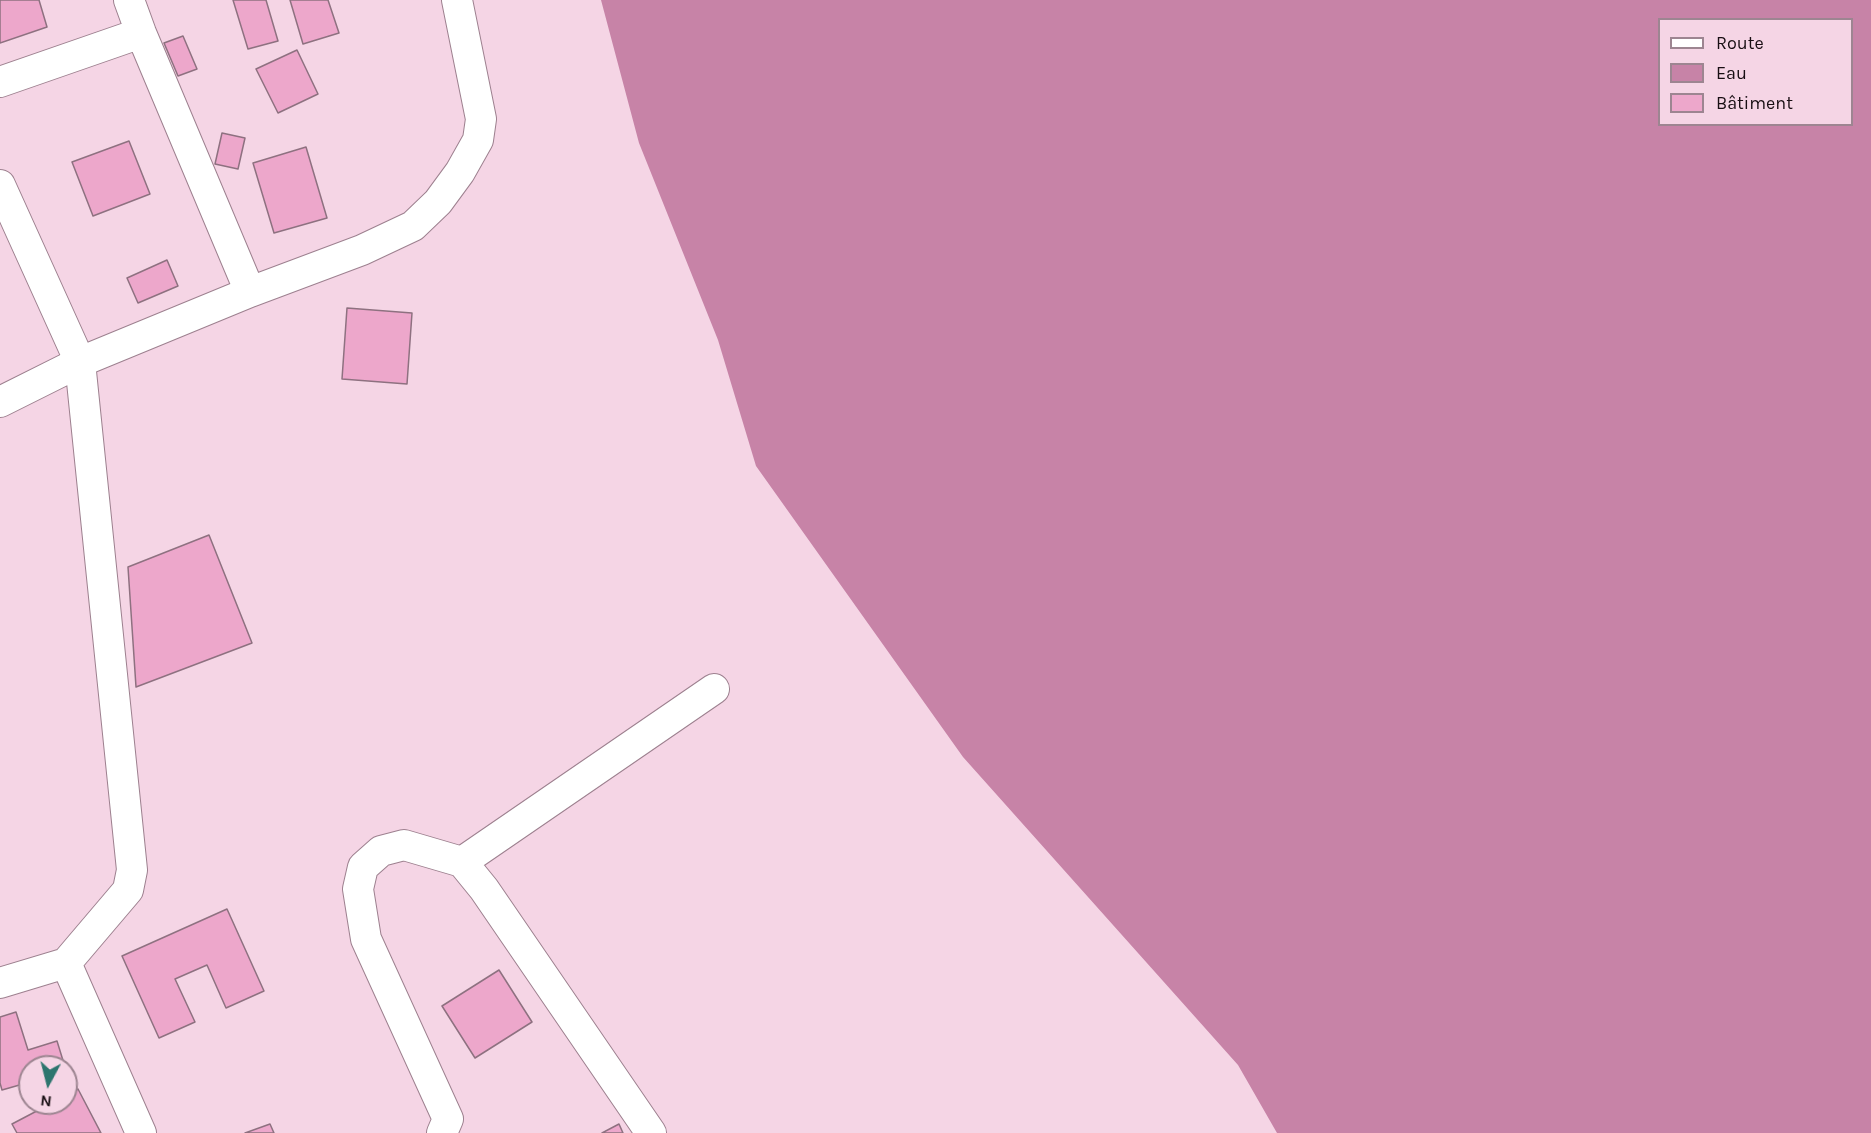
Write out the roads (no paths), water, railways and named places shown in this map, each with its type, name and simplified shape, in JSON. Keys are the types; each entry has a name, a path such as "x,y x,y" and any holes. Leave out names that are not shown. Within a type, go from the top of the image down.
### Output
{"street":[{"path":"129,0 250,292"},
{"path":"0,402 80,362 250,292 362,250 413,226 438,202 460,172 478,140 481,119 457,0"},
{"path":"0,82 141,33"},
{"path":"0,185 80,362 132,870 128,890 66,963 0,983"},
{"path":"462,862 714,689"},
{"path":"442,1133 448,1119 366,939 358,889 363,867 381,851 404,845 462,862 484,889 651,1133"},
{"path":"66,963 141,1133"}],"water":[{"path":"601,0 1871,0 1871,1133 1277,1133 1238,1065 963,757 756,466 718,340 639,143"}]}
